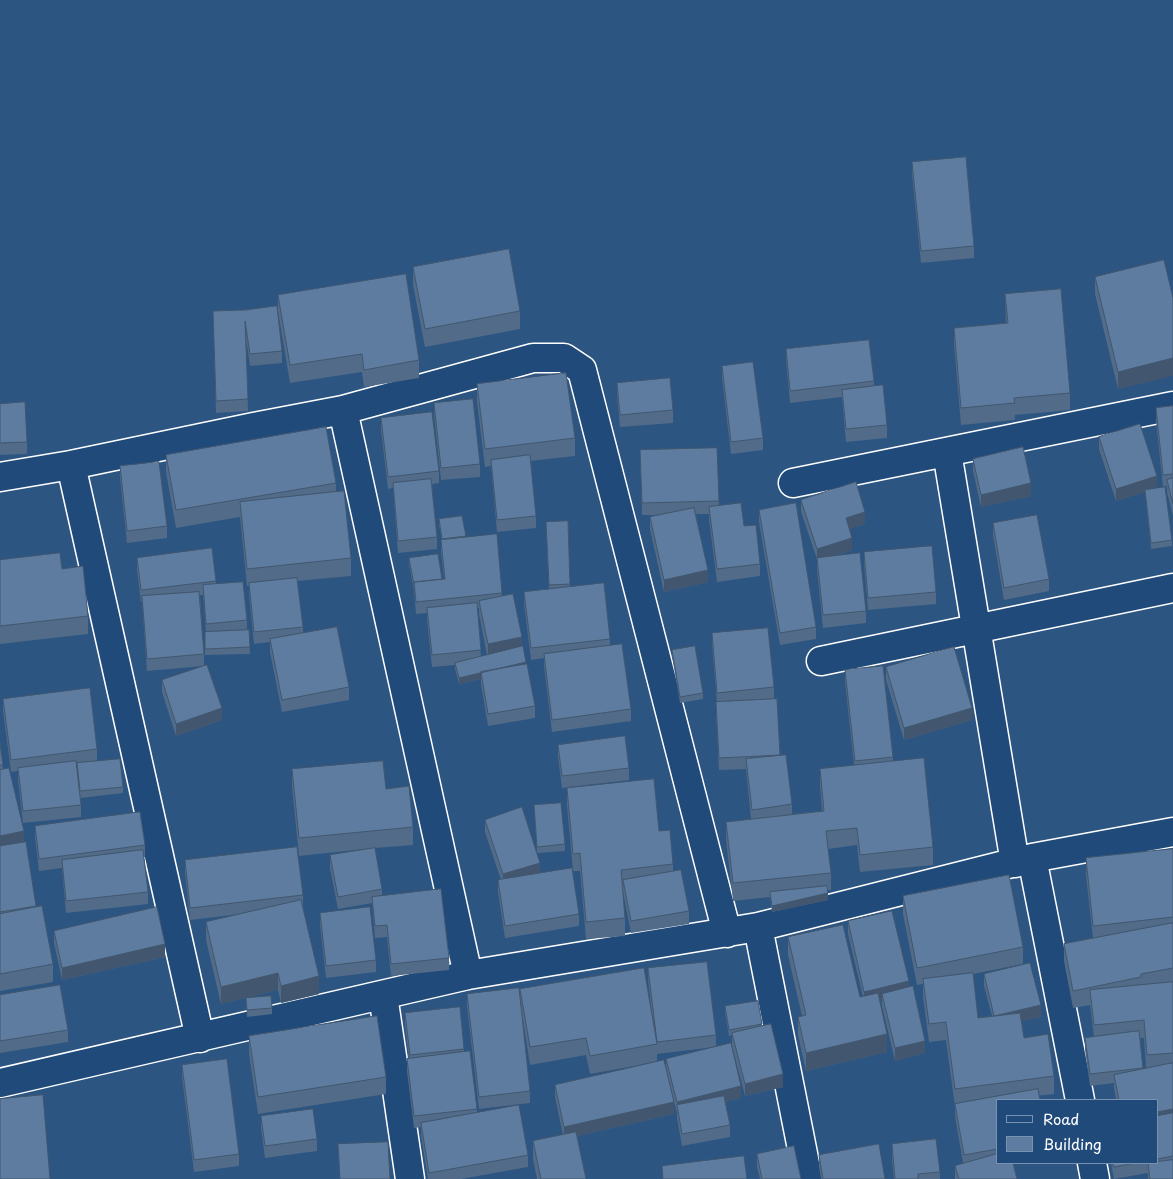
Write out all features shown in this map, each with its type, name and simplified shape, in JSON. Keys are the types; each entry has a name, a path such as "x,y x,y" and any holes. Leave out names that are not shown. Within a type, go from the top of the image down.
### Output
{"street":[{"path":"0,477 71,465 343,410 533,358 564,358 582,370 727,933"},
{"path":"793,483 1173,406"},
{"path":"343,410 468,975"},
{"path":"947,452 976,628 1024,860 1080,1099"},
{"path":"71,465 200,1038"},
{"path":"821,661 1173,588"},
{"path":"0,1083 468,975 758,927 1024,860 1173,832"},
{"path":"758,927 808,1179"},
{"path":"383,995 410,1179"},
{"path":"1092,1164 1095,1179"}],"building":[{"path":"966,157 974,246 921,251 912,162"},
{"path":"509,249 520,311 425,329 413,267"},
{"path":"1164,260 1173,298 1173,358 1118,372 1095,277"},
{"path":"406,274 419,360 364,370 362,354 290,365 278,295"},
{"path":"1061,289 1070,393 1014,398 1015,403 961,408 954,328 1008,323 1005,294"},
{"path":"277,306 282,351 250,354 245,321 248,399 216,401 213,311"},
{"path":"869,340 874,381 790,391 786,349"},
{"path":"753,362 763,438 731,442 722,366"},
{"path":"566,373 575,438 485,449 477,384"},
{"path":"670,378 673,410 620,415 617,383"},
{"path":"883,385 887,425 846,429 842,390"},
{"path":"473,399 480,464 441,468 434,403"},
{"path":"25,402 27,442 0,443 0,404"},
{"path":"1173,406 1173,474 1163,475 1156,408"},
{"path":"432,412 439,471 388,477 381,418"},
{"path":"1140,424 1157,476 1116,489 1099,437"},
{"path":"326,427 336,483 176,510 166,455"},
{"path":"1023,447 1031,483 981,495 973,459"},
{"path":"717,448 719,501 642,503 640,450"},
{"path":"530,455 536,516 497,520 491,460"},
{"path":"159,462 167,526 127,531 120,466"},
{"path":"1173,478 1173,504 1167,480"},
{"path":"431,479 437,537 398,541 393,483"},
{"path":"856,482 865,512 846,518 852,538 817,549 801,500"},
{"path":"1165,487 1172,540 1151,543 1145,490"},
{"path":"344,491 351,558 247,569 240,502"},
{"path":"741,503 744,526 756,525 760,564 717,569 709,507"},
{"path":"796,503 816,627 780,633 759,510"},
{"path":"694,508 708,570 664,580 650,517"},
{"path":"1037,515 1049,579 1004,588 993,523"},
{"path":"462,516 466,536 442,539 439,519"},
{"path":"568,521 570,584 549,585 546,522"},
{"path":"497,534 502,593 416,602 414,582 445,579 441,540"},
{"path":"932,546 936,592 868,598 864,552"},
{"path":"212,548 216,581 141,590 137,558"},
{"path":"60,553 62,569 83,566 88,616 0,626 0,560"},
{"path":"860,553 866,611 823,615 817,558"},
{"path":"438,554 442,579 414,582 414,585 409,558"},
{"path":"297,578 303,627 254,632 249,583"},
{"path":"243,582 247,620 206,624 203,585"},
{"path":"604,583 610,639 531,648 524,592"},
{"path":"199,592 204,654 147,659 142,596"},
{"path":"513,594 522,637 488,644 479,601"},
{"path":"477,603 481,650 432,655 427,608"},
{"path":"337,627 349,687 282,700 270,639"},
{"path":"768,628 774,687 717,693 712,633"},
{"path":"249,630 250,647 205,649 205,632"},
{"path":"622,644 631,709 552,720 544,654"},
{"path":"523,646 526,662 459,678 455,663"},
{"path":"695,646 703,693 680,697 672,650"},
{"path":"954,647 972,708 904,728 886,667"},
{"path":"527,664 535,706 488,714 481,672"},
{"path":"207,665 222,708 176,724 162,680"},
{"path":"883,666 893,757 855,761 845,670"},
{"path":"90,688 97,749 11,760 3,699"},
{"path":"777,699 780,755 719,758 716,702"},
{"path":"625,736 629,768 562,776 558,745"},
{"path":"0,743 3,765 0,765"},
{"path":"786,755 792,804 752,810 746,759"},
{"path":"924,758 933,847 860,855 857,828 826,831 831,873 733,883 726,822 824,811 820,769"},
{"path":"120,759 123,787 80,791 77,763"},
{"path":"76,761 81,805 23,811 18,768"},
{"path":"383,761 386,789 409,786 413,827 299,838 292,769"},
{"path":"9,768 24,831 0,836 0,770"},
{"path":"654,779 659,831 670,830 673,864 621,870 625,918 586,922 580,853 573,854 567,788"},
{"path":"561,803 565,844 537,847 534,805"},
{"path":"522,807 540,863 503,874 485,820"},
{"path":"140,812 145,845 39,859 35,826"},
{"path":"26,842 36,906 0,912 0,846"},
{"path":"297,847 303,895 190,908 185,860"},
{"path":"375,848 382,889 338,897 330,855"},
{"path":"1173,849 1173,917 1093,926 1086,858"},
{"path":"143,850 148,892 66,901 62,860"},
{"path":"572,868 579,914 505,926 498,880"},
{"path":"681,870 689,911 631,921 623,880"},
{"path":"1009,875 1023,947 917,968 903,896"},
{"path":"827,886 828,893 772,906 770,892"},
{"path":"441,889 449,958 391,964 387,925 375,926 372,897"},
{"path":"301,900 319,976 281,986 278,973 221,987 206,922"},
{"path":"42,906 53,964 0,974 0,914"},
{"path":"157,907 165,944 62,968 54,931"},
{"path":"370,907 376,960 326,966 320,913"},
{"path":"892,911 909,981 864,992 848,921"},
{"path":"1173,923 1173,968 1141,974 1141,977 1073,991 1064,944"},
{"path":"843,925 860,997 878,993 887,1034 806,1053 798,1017 806,1015 788,937"},
{"path":"707,962 716,1035 657,1042 648,968"},
{"path":"1030,963 1041,1005 994,1016 984,974"},
{"path":"644,968 657,1044 590,1056 586,1038 530,1047 520,989"},
{"path":"973,973 978,1018 1020,1013 1024,1038 1048,1034 1054,1076 955,1089 946,1022 929,1024 923,979"},
{"path":"1173,982 1173,1053 1147,1055 1144,1020 1094,1025 1090,990"},
{"path":"60,985 68,1030 0,1041 0,995"},
{"path":"913,986 925,1041 895,1048 882,994"},
{"path":"519,988 530,1091 479,1097 467,994"},
{"path":"271,996 272,1008 247,1010 246,998"},
{"path":"758,1001 762,1024 729,1030 725,1006"},
{"path":"460,1007 464,1049 410,1055 405,1013"},
{"path":"377,1016 386,1077 258,1097 249,1036"},
{"path":"771,1024 783,1074 745,1084 732,1033"},
{"path":"1139,1031 1143,1068 1090,1074 1085,1038"},
{"path":"731,1043 741,1086 677,1102 666,1059"},
{"path":"470,1051 477,1109 414,1116 407,1059"},
{"path":"227,1059 239,1154 194,1160 182,1065"},
{"path":"664,1060 674,1102 564,1127 555,1085"},
{"path":"1173,1063 1173,1109 1158,1112 1158,1099 1119,1099 1114,1075"},
{"path":"1038,1089 1040,1099 996,1099 996,1149 964,1155 955,1104"},
{"path":"43,1095 50,1179 0,1179 0,1099"},
{"path":"724,1096 730,1125 682,1134 677,1105"},
{"path":"519,1105 528,1155 429,1173 421,1123"},
{"path":"313,1109 317,1139 265,1146 261,1116"},
{"path":"1173,1113 1173,1156 1158,1159 1158,1116"},
{"path":"576,1132 586,1179 541,1179 533,1141"},
{"path":"936,1139 940,1172 918,1174 918,1179 895,1179 892,1144"},
{"path":"388,1142 390,1179 340,1179 338,1144"},
{"path":"879,1144 885,1179 823,1179 819,1155"},
{"path":"794,1146 801,1179 762,1179 757,1154"},
{"path":"996,1154 996,1164 1013,1164 1017,1179 959,1179 955,1166"},
{"path":"744,1156 747,1179 663,1179 662,1166"},
{"path":"1173,1160 1173,1179 1150,1179 1148,1164 1158,1164 1158,1162"},
{"path":"1113,1164 1130,1164 1114,1167"}]}
